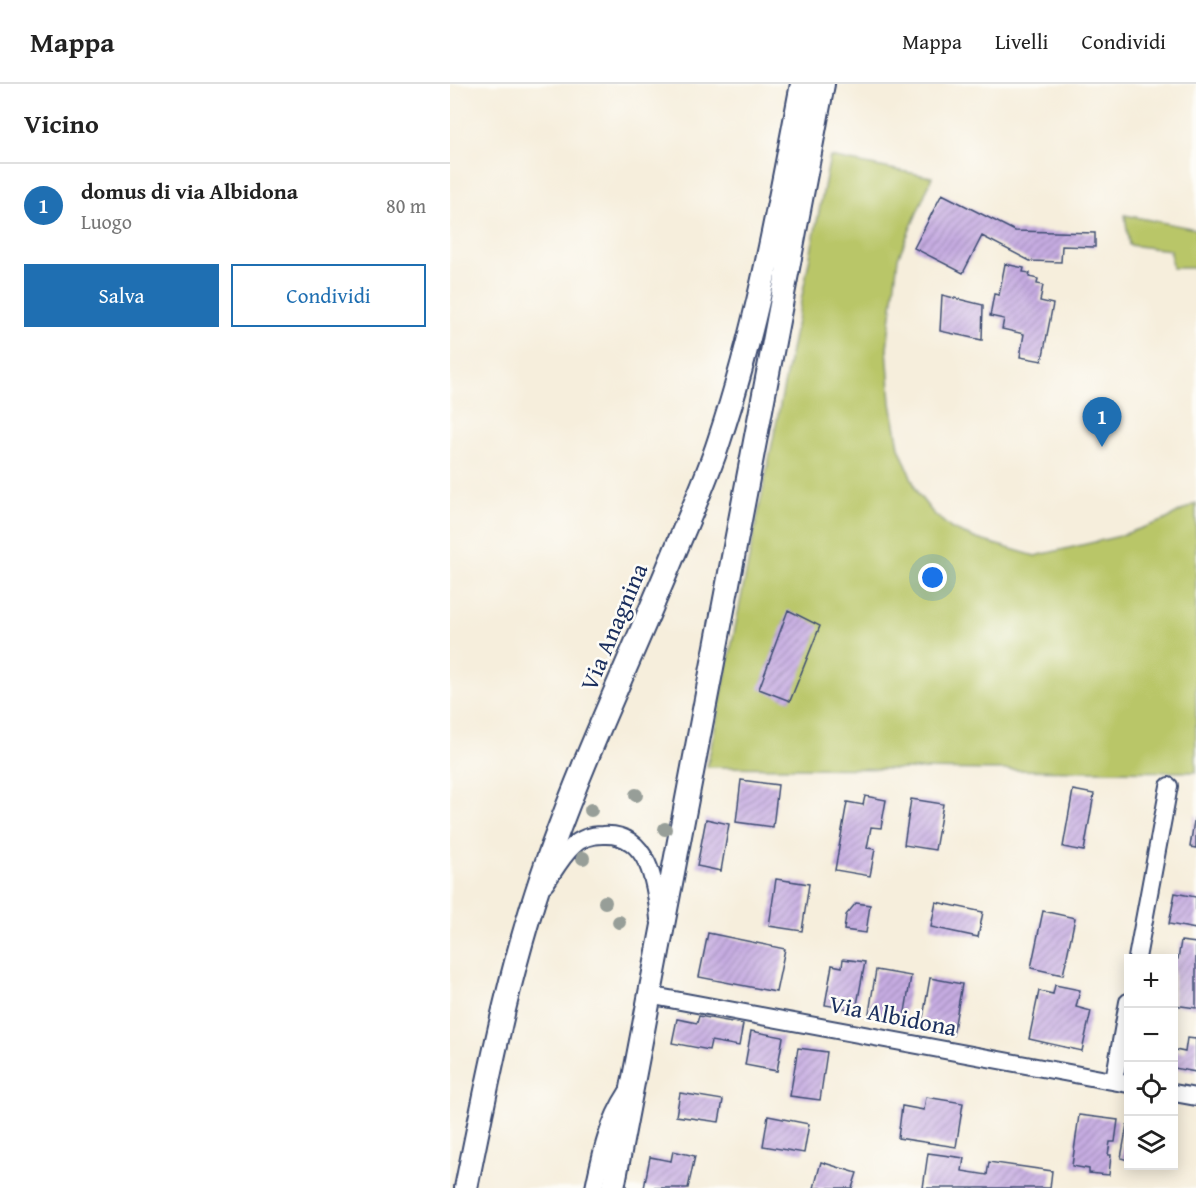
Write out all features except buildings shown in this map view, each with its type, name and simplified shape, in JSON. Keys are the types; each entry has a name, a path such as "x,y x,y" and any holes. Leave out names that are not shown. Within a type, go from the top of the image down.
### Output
{"main road":[{"name":"Via Anagnina","path":"466,1188 498,1035 550,851 718,445 756,316 802,84"},
{"path":"613,1188 823,84"}],"street":[{"path":"1138,954 1169,786"},
{"path":"535,898 575,844 591,836 614,835 636,848 650,868 657,890 660,934"},
{"name":"Via Albidona","path":"648,995 1121,1083"},
{"path":"1121,1083 1127,1008"},
{"path":"594,1188 606,1138 618,1107 631,1089"},
{"path":"1178,1094 1196,1097"}],"green space":[{"path":"830,157 932,177 898,258 887,348 891,403 899,447 918,494 933,513 952,529 1035,556 1116,537 1165,520 1196,503 1196,772 707,767"},
{"path":"1125,215 1196,229 1196,270 1195,268 1172,268 1170,250 1129,245"}],"place":[{"name":"domus di via Albidona","path":"1102,447"}]}
